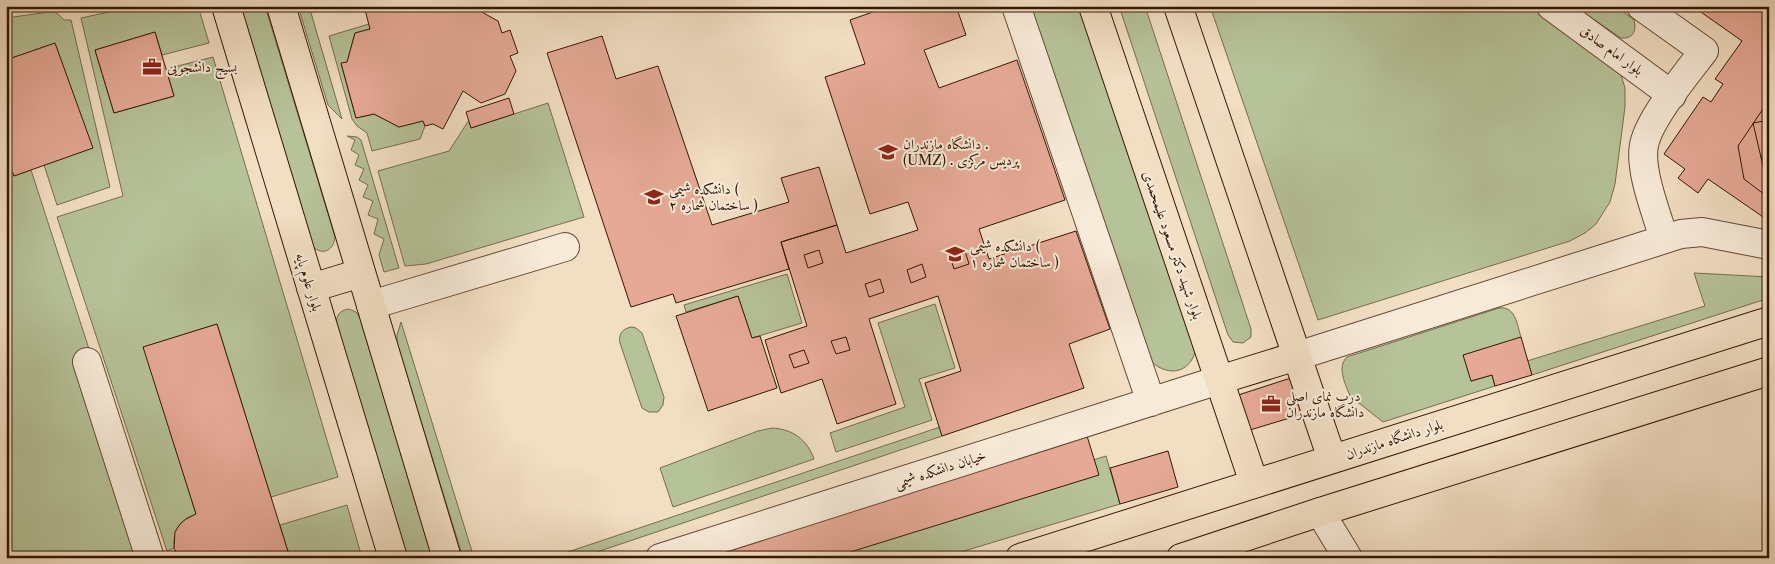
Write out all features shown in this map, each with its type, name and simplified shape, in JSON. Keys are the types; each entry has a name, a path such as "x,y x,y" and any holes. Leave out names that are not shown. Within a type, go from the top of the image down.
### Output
{"main road":[{"name":"بلوار علوم پایه","path":"226,6 393,558"},
{"path":"281,6 448,558"},
{"name":"بلوار شهید دکتر مسعود علیمحمدی","path":"1093,6 1254,484"},
{"path":"1178,6 1332,459"},
{"path":"311,288 362,273"},
{"name":"بلوار دانشگاه مازندران","path":"1020,558 1769,320"},
{"path":"1219,380 1297,356"},
{"path":"1181,558 1320,512 1769,372"}],"street":[{"path":"1016,6 1151,402"},
{"name":"بلوار امام صادق","path":"1551,6 1672,95"},
{"path":"1641,6 1704,51 1653,122 1644,146 1646,175 1664,239"},
{"path":"1297,356 1687,233 1702,232 1769,244"},
{"path":"372,305 565,247"},
{"path":"86,362 150,558"},
{"name":"خیابان دانشکده شیمی","path":"660,558 1219,380"},
{"path":"1320,512 1348,558"}],"green space":[{"path":"137,6 198,6 209,43 162,55 155,32 95,50 114,113 174,96 166,69 213,57 338,477 271,497 217,324 144,347 196,514 190,516 182,523 176,531 174,548 167,551 57,217 123,196 81,18"},
{"path":"240,6 265,6 335,237 333,245 327,250 321,251 313,247"},
{"path":"298,6 309,6 342,119 328,105"},
{"path":"1028,6 1081,6 1196,349 1193,358 1182,369 1169,371 1154,364 1148,358"},
{"path":"1119,6 1145,6 1251,329 1251,337 1243,343 1233,342 1228,335"},
{"path":"1210,6 1535,6 1607,58 1621,75 1625,88 1625,107 1615,184 1610,202 1596,224 1585,233 1570,241 1318,320"},
{"path":"1574,6 1616,6 1634,20 1635,28 1633,34 1629,37 1621,38"},
{"path":"49,12 57,13 64,20 71,20 110,187 57,205 44,165 92,148 55,43 6,60 6,18"},
{"path":"369,24 370,29 355,33 347,62 341,64 356,118 374,114 399,127 423,121 425,126 420,139 372,151 367,133 357,126 352,119 329,36"},
{"path":"548,103 584,217 426,264 405,266 378,171 449,151 469,120 471,128"},
{"path":"347,136 357,137 361,140 399,268 384,272 379,255 384,239 374,234 378,219 368,215 373,201 363,197 368,185 359,180 364,169 355,165 359,155 351,150 355,140"},
{"path":"6,154 14,176 31,170 90,352 73,358 138,558 6,558"},
{"path":"1694,273 1769,277 1769,298 1532,375 1527,361 1705,306"},
{"path":"787,274 802,323 752,338 738,296 686,312 684,305"},
{"path":"935,304 955,368 919,379 932,420 836,452 830,433 905,407 878,323"},
{"path":"1499,308 1505,308 1512,313 1517,322 1521,337 1471,381 1492,375 1495,386 1383,422 1355,400 1352,401 1342,373 1342,367 1347,357"},
{"path":"349,309 356,312 360,318 432,558 406,558 337,325 339,314"},
{"path":"401,322 474,558 463,558 397,343"},
{"path":"632,327 642,333 664,397 663,405 658,412 649,412 642,408 620,343 622,332"},
{"path":"940,427 942,436 579,558 550,558"},
{"path":"772,428 786,430 798,436 807,446 814,459 673,507 660,468 758,431"},
{"path":"1106,456 1120,504 941,558 782,558"},
{"path":"347,505 362,558 290,558 280,525"}],"building":[{"path":"364,6 471,6 498,21 502,33 510,30 518,53 510,56 516,71 505,94 481,103 463,91 443,129 433,124 425,126 423,121 399,127 374,114 356,118 341,63 347,62 355,33 370,29"},
{"path":"890,6 956,6 966,35 924,50 939,88 1017,60 1065,200 979,229 989,259 1076,231 1110,329 1069,344 1084,388 942,436 925,383 961,371 938,296 869,319 896,404 837,424 822,379 781,393 765,340 807,326 781,242 837,225 846,253 918,230 908,202 870,214 825,77 865,64 850,20"},
{"path":"1701,6 1760,6 1769,13 1769,221 1708,179 1698,193 1678,178 1685,169 1664,154 1703,97 1711,102 1723,84 1715,79 1742,41 1698,10"},
{"path":"155,32 174,96 114,113 95,50"},
{"path":"602,36 616,79 658,66 712,225 789,202 781,178 819,167 837,225 781,242 789,269 676,303 673,294 631,307 547,53"},
{"path":"55,43 93,148 14,176 6,154 6,60"},
{"path":"509,98 514,114 471,128 466,112"},
{"path":"1769,100 1769,198 1744,179 1738,146"},
{"path":"1769,120 1769,192 1753,123"},
{"path":"1769,148 1769,164 1761,158"},
{"path":"819,250 823,263 808,268 804,255"},
{"path":"965,251 969,264 954,269 950,256"},
{"path":"922,264 926,277 911,283 907,270"},
{"path":"880,279 884,292 869,297 865,284"},
{"path":"738,296 752,338 760,336 777,388 708,411 676,316"},
{"path":"217,324 290,558 179,558 174,548 175,532 180,524 196,514 143,347"},
{"path":"846,337 850,350 836,354 831,341"},
{"path":"1521,337 1532,375 1495,386 1492,375 1471,381 1463,355"},
{"path":"804,350 809,363 794,368 789,355"},
{"name":"درب نمای اصلی دانشگاه مازندران","path":"1300,375 1313,411 1240,433 1229,398"},
{"path":"1087,436 1099,475 831,558 691,558"},
{"path":"1168,451 1178,487 1120,504 1110,468"}],"place":[{"name":"بسیج دانشجویی","path":"152,67"},
{"name":"دانشگاه مازندران . (UMZ) . پردیس مرکزی","path":"888,152"},
{"name":"دانشکده شیمی ( ساختمان شماره ۲ )","path":"654,197"},
{"name":"دانشکده شیمی ( ساختمان شماره ۱ )","path":"955,254"},
{"name":"درب نمای اصلی دانشگاه مازندران","path":"1271,404"}]}
